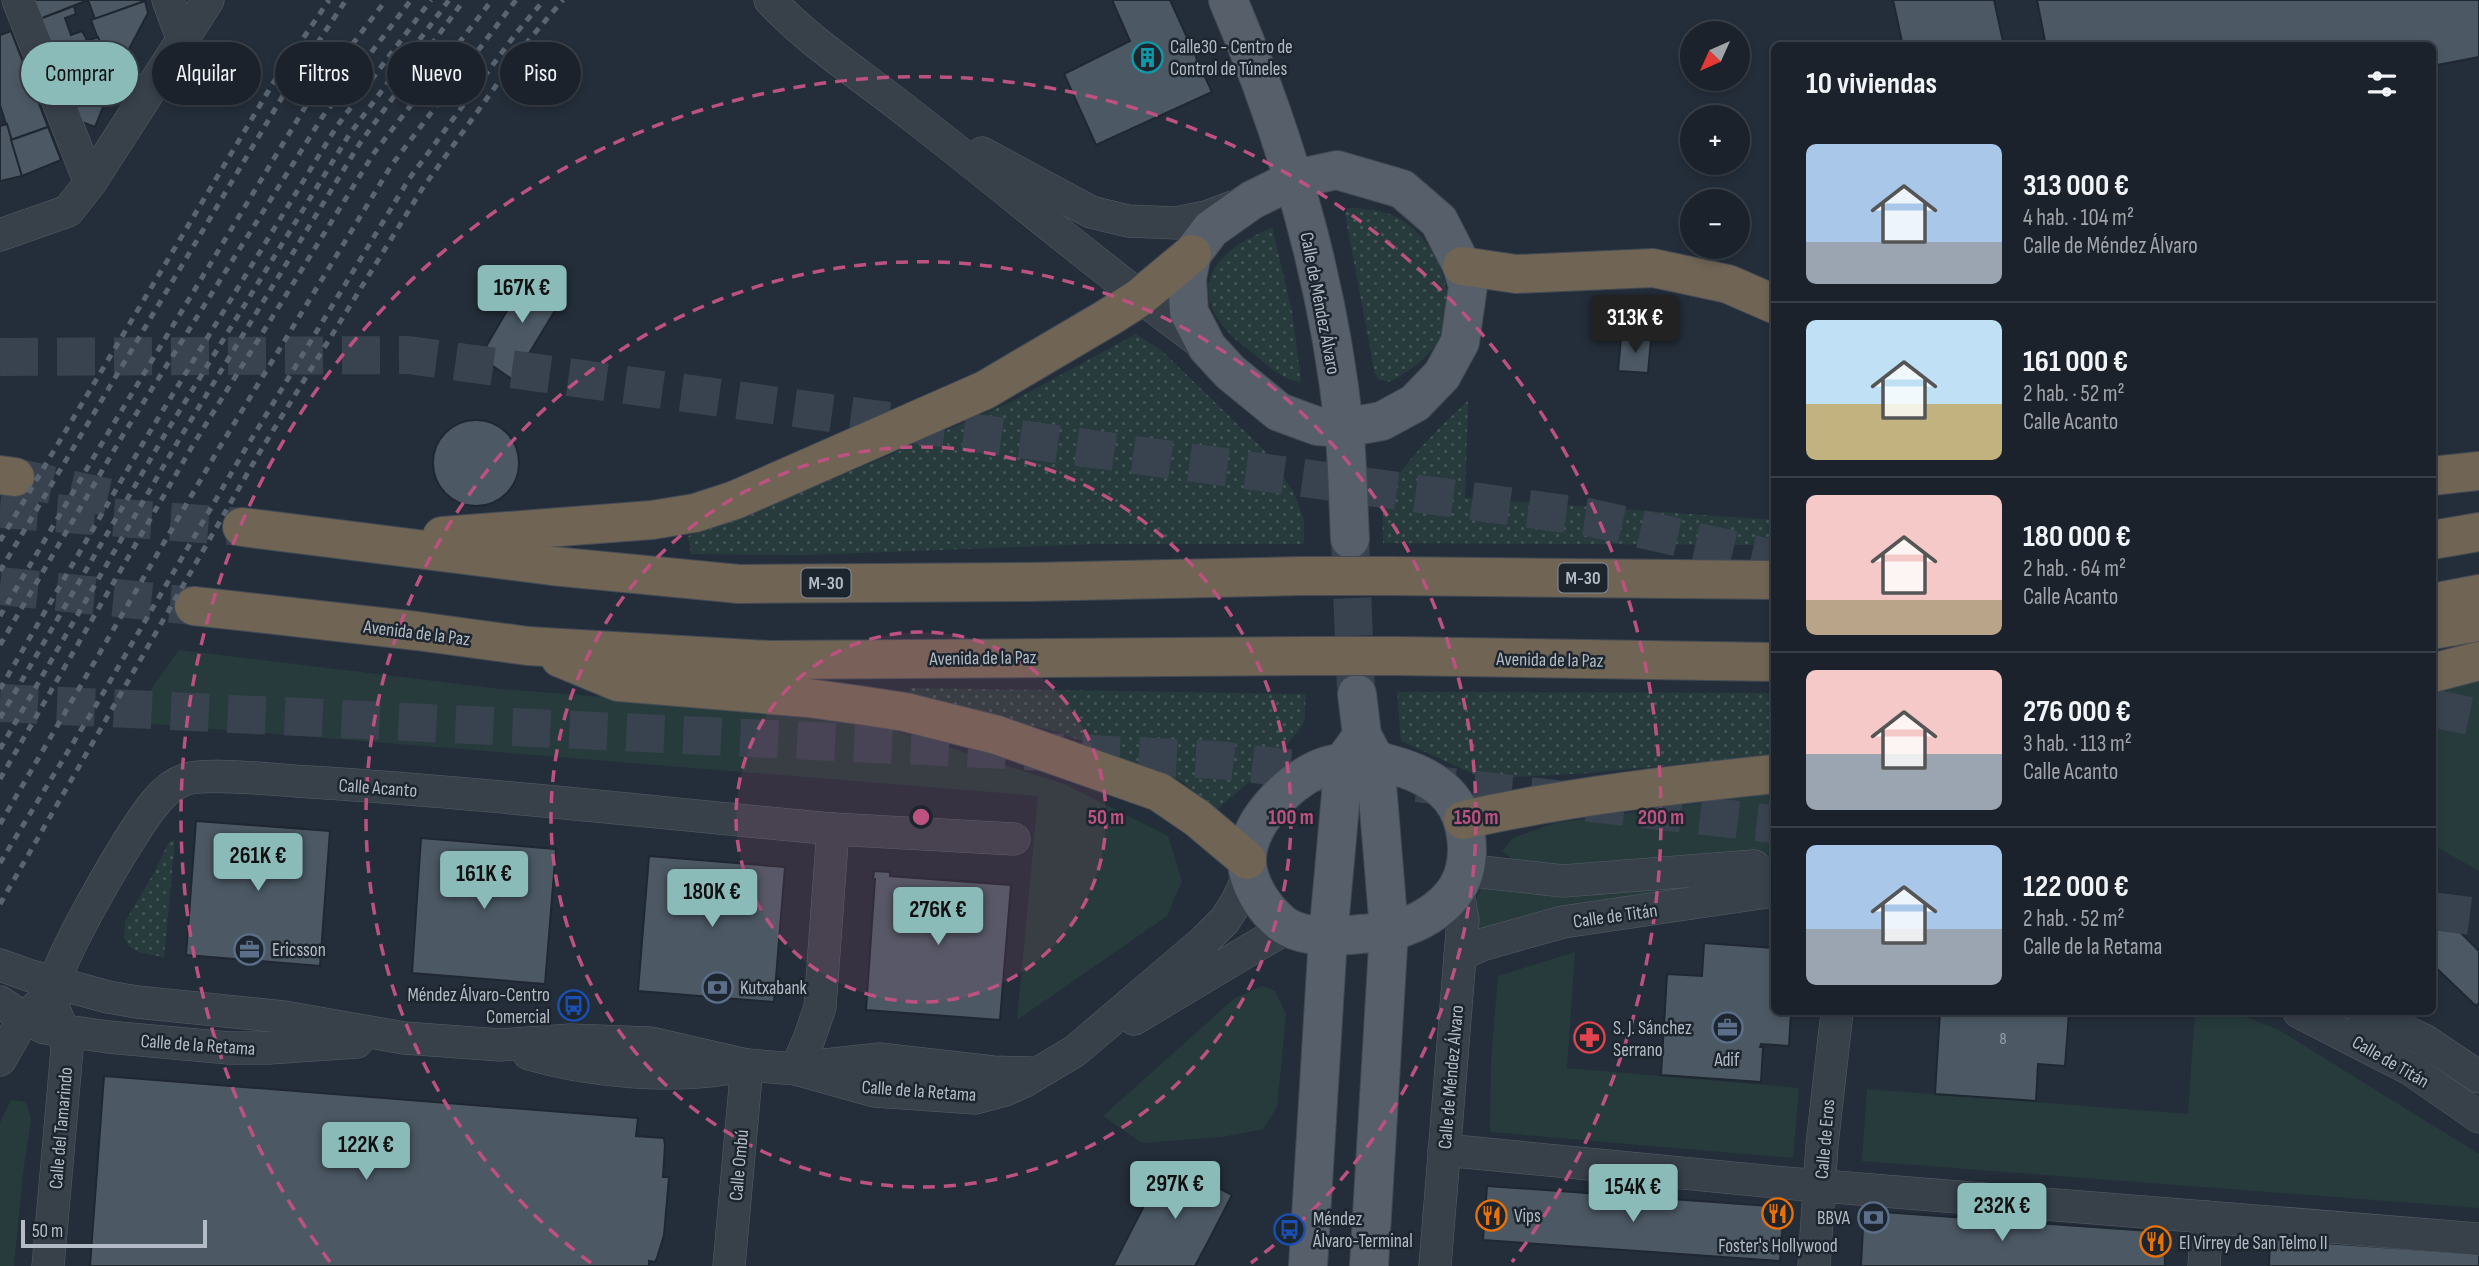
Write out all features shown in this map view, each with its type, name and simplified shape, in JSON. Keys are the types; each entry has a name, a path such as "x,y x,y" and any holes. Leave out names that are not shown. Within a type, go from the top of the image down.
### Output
{"highway":[{"path":"353,542 652,520 695,513 734,500 985,390 1139,298 1192,254"},
{"path":"1462,266 1517,274 1653,268 1728,284 1771,303"},
{"path":"2436,476 2479,471"},
{"name":"M-30","path":"242,527 552,566 739,584 1029,582 1301,576 1771,580"},
{"path":"2436,539 2479,532"},
{"path":"2436,602 2479,594"},
{"name":"Avenida de la Paz","path":"194,607 528,646 769,660 1396,656 1771,662"},
{"path":"2436,629 2479,622"},
{"path":"528,646 618,682 859,705 905,712 997,735 1159,792 1197,818 1248,868"},
{"path":"2436,672 2479,661"},
{"path":"1463,820 1541,803 1650,787 1771,774"}],"main road":[{"name":"Calle de Méndez Álvaro","path":"1228,0 1267,93 1295,179 1329,325 1344,428 1350,539"},
{"path":"1338,170 1402,189 1439,221 1462,266 1468,286 1460,342 1442,376 1415,403 1381,421 1344,428 1317,426 1279,412 1230,372 1207,347 1189,312 1187,278 1192,254 1211,229 1252,200 1295,179 1338,170"},
{"path":"1357,694 1360,752 1389,930 1369,1266"},
{"name":"Calle de Méndez Álvaro","path":"1360,752 1429,779 1450,797 1463,820 1467,853 1461,879"},
{"path":"1360,752 1298,780 1275,803 1257,827 1250,842 1248,868 1267,911 1286,928 1328,937 1389,930 1405,927 1436,910 1461,879"},
{"path":"1308,1266 1328,937 1360,752"}],"street":[{"path":"18,0 90,183"},
{"path":"168,0 183,40"},
{"path":"0,235 68,211 90,183 208,0"},
{"path":"770,0 799,30 910,113 1139,298 1207,347"},
{"path":"910,113 1091,212 1117,219 1176,223 1206,217 1252,200"},
{"name":"Calle Acanto","path":"53,992 76,933 141,820 171,787 198,776 377,787 833,829 1014,839"},
{"path":"796,1069 810,1039 820,1007 833,829"},
{"name":"Calle de Titán","path":"1461,879 1563,881 1754,866 1771,880"},
{"name":"Calle de la Retama","path":"1075,1052 1204,941 1225,919 1237,901 1248,868"},
{"name":"Calle de Méndez Álvaro","path":"1435,1266 1463,920 1461,879"},
{"name":"Calle de Titán","path":"1460,955 1481,945 1563,922 1771,891"},
{"name":"Calle de la Retama","path":"0,965 53,992 88,993 137,1002 264,1014 404,1038 500,1045 569,1063 649,1073 709,1072 747,1065 796,1069 879,1059 993,1072 1039,1073 1191,987 1286,928"},
{"path":"53,992 91,1007 135,1016 264,1026 309,1022"},
{"path":"0,1060 12,1010 35,1007 53,992"},
{"path":"53,992 65,1031"},
{"path":"65,1031 73,1015 91,1007"},
{"name":"Calle de la Retama","path":"12,1010 45,1028 229,1048 269,1048 404,1038"},
{"name":"Calle de Eros","path":"1814,1266 1837,1015"},
{"name":"Calle de Titán","path":"2305,1015 2410,1069 2479,1117"},
{"name":"Calle de Titán","path":"2370,1015 2424,1040 2479,1077"},
{"name":"Calle del Tamarindo","path":"48,1266 67,1049 65,1031"},
{"name":"Calle Ombú","path":"730,1266 747,1065"},
{"path":"1444,1150 1820,1185 2479,1239"},
{"path":"2204,1266 2207,1217"}],"green space":[{"path":"1348,208 1385,213 1409,225 1431,251 1445,283 1447,317 1439,340 1420,362 1388,382 1378,379 1375,374 1345,214"},
{"path":"1272,227 1292,312 1301,382 1281,375 1268,366 1226,330 1217,318 1208,292 1210,278 1217,265 1230,251"},
{"path":"1136,334 1162,351 1268,454 1293,491 1304,520 1304,544 1097,544 804,555 691,554 688,536 883,458 1011,402"},
{"path":"1468,401 1465,498 1771,520 1771,545 1383,543 1384,504 1388,492 1407,464"},
{"path":"179,650 500,689 850,716 1064,784 1168,836 1182,881 1167,916 1017,1020 1038,796 128,722"},
{"path":"2479,674 2479,871 2436,847 2436,686"},
{"path":"910,688 1306,694 1304,723 1278,757 1215,811 1183,782 1059,732 909,701"},
{"path":"1397,692 1771,693 1771,755 1589,773 1499,778 1474,774 1401,741"},
{"path":"1771,793 1771,854 1564,869 1517,863 1502,851 1513,838 1555,823"},
{"path":"175,840 164,957 141,953 130,947 124,938 125,922 169,842"},
{"path":"1742,878 1473,937 1476,901 1487,883"},
{"path":"1575,952 1567,1068 1799,1088 1793,1158 1490,1132 1491,1061 1498,976"},
{"path":"1262,986 1275,991 1286,1014 1277,1107 1263,1129 1222,1137 1142,1143 1103,1116 1235,998"},
{"path":"2195,1015 2241,1015 2277,1029 2479,1154 2479,1208 1862,1161 1867,1089 2188,1114"},
{"path":"11,1100 26,1102 31,1120 14,1266 0,1266 0,1123"}],"building":[{"path":"24,0 88,0 32,22"},
{"path":"88,0 145,0 145,1 95,19"},
{"name":"Calle30 - Centro de Control de Túneles","path":"1112,0 1170,0 1212,92 1096,145 1064,74 1130,41"},
{"path":"1893,0 1994,0 2003,42 1902,42"},
{"path":"2037,0 2479,0 2479,57 2436,65 2436,42 2045,42"},
{"path":"145,1 148,13 133,42 99,42 91,20"},
{"path":"74,6 76,14 65,18 71,35 82,31 87,40 40,42 32,22"},
{"path":"11,31 21,57 21,105 40,105 48,127 11,140 0,105 0,35"},
{"path":"98,37 100,42 84,42"},
{"path":"64,105 104,105 95,127 69,117"},
{"path":"7,124 22,176 0,181 0,126"},
{"path":"48,127 61,160 22,176 11,140"},
{"path":"530,271 565,294 513,380 480,357"},
{"path":"1621,338 1651,339 1648,373 1618,371"},
{"path":"476,420 492,424 506,433 515,447 519,463 515,479 506,493 492,502 476,506 460,502 446,493 437,479 433,463 437,447 446,433 460,424"},
{"path":"196,821 330,831 320,966 186,955"},
{"path":"421,838 556,849 545,984 412,973"},
{"path":"649,856 785,867 774,1002 638,991"},
{"path":"874,871 890,872 890,876 1011,885 1000,1020 866,1010"},
{"path":"2436,908 2479,951 2479,1003 2476,1006 2436,968"},
{"name":"Adif","path":"1704,943 1771,948 1771,1015 1791,1015 1789,1046 1761,1044 1761,1082 1661,1075 1667,974 1702,976"},
{"path":"1940,1015 2069,1015 2065,1066 2038,1064 2036,1101 1935,1094"},
{"path":"104,1076 638,1118 636,1136 664,1138 665,1145 663,1177 669,1177 664,1235 657,1258 655,1262 649,1261 649,1266 90,1266"},
{"path":"1166,1163 1171,1163 1232,1195 1211,1236 1195,1266 1113,1266"},
{"path":"1487,1186 1784,1207 1780,1261 1483,1240"},
{"path":"1868,1211 2164,1232 2165,1266 1861,1266 1863,1228 1867,1228"},
{"path":"2270,1239 2479,1254 2479,1266 2269,1266"}],"tunnel":[{"path":"0,357 408,355 1588,517 1771,558"},
{"path":"15,477 110,498"},
{"path":"0,509 242,527"},
{"path":"1350,541 1356,688"},
{"path":"0,586 194,606"},
{"path":"0,703 1219,760 1336,774"},
{"path":"2436,709 2479,718"},
{"path":"1417,783 1771,824"},
{"path":"2436,912 2479,917"}],"railway":[{"path":"0,541 275,80 329,0"},
{"path":"0,571 287,89 346,0"},
{"path":"0,616 307,104 386,0"},
{"path":"0,645 123,435 323,116 411,0"},
{"path":"0,689 146,438 337,126 431,0"},
{"path":"0,718 161,441 349,135 449,0"},
{"path":"0,749 177,443 360,143 464,0"},
{"path":"0,779 193,445 374,153 492,0"},
{"path":"0,824 218,450 391,166 516,0"},
{"path":"0,863 409,179 517,32 544,0"},
{"path":"0,904 258,455 422,189 528,41 563,0"}],"place":[{"name":"Calle30 - Centro de Control de Túneles","path":"1147,57"},
{"name":"Ericsson","path":"249,949"},
{"name":"Kutxabank","path":"717,987"},
{"name":"Méndez Álvaro-Centro Comercial","path":"573,1005"},
{"name":"Adif","path":"1727,1028"},
{"name":"S. J. Sánchez Serrano","path":"1590,1038"},
{"name":"Foster's Hollywood","path":"1778,1214"},
{"name":"Vips","path":"1491,1215"},
{"name":"BBVA","path":"1873,1217"},
{"name":"Méndez Álvaro-Terminal","path":"1290,1229"},
{"name":"El Virrey de San Telmo II","path":"2156,1242"}]}
